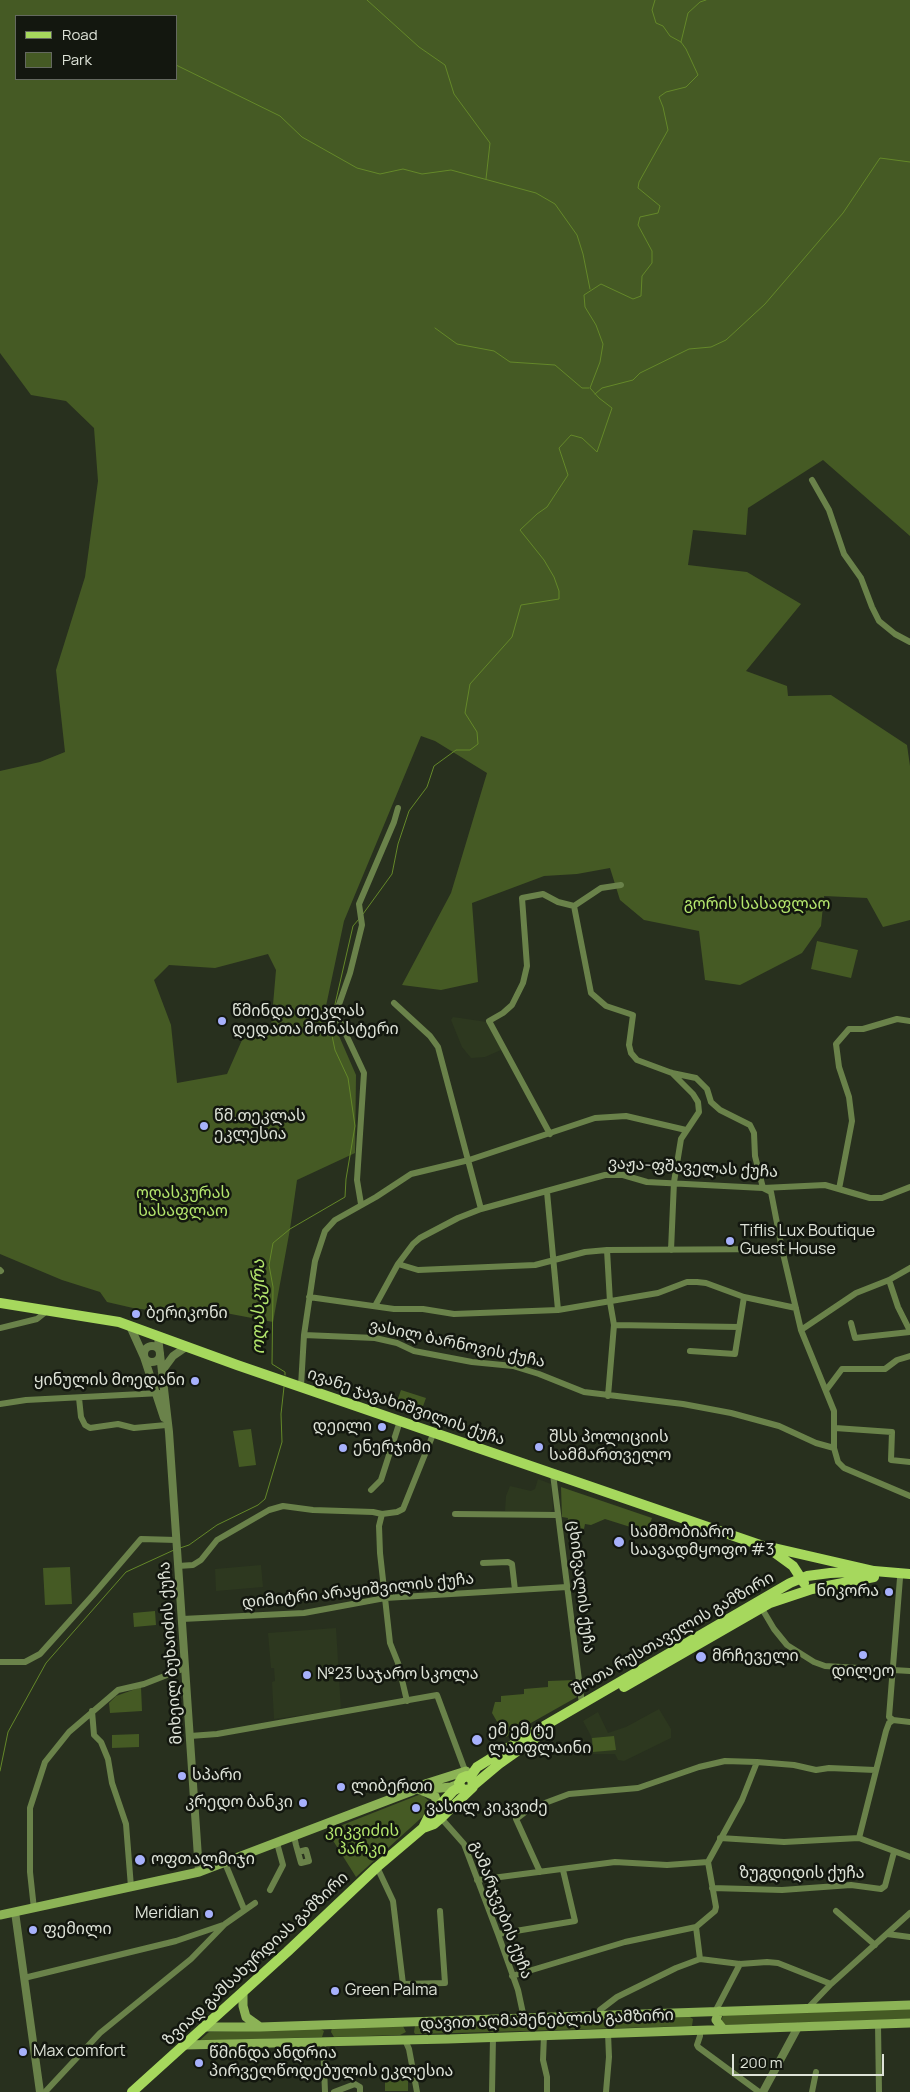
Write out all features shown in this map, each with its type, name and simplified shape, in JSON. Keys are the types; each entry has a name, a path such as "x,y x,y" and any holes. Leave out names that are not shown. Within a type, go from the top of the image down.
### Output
{"main road":[{"name":"ივანე ჯავახიშვილის ქუჩა","path":"0,1303 107,1319 130,1326 766,1547 874,1571"},
{"path":"766,1547 788,1561 806,1586 812,1589 816,1582 814,1575 807,1563 798,1554"},
{"name":"შოთა რუსთაველის გამზირი","path":"466,1781 477,1767 689,1640 801,1578 814,1575 874,1571 910,1574"},
{"name":"შოთა რუსთაველის გამზირი","path":"466,1781 535,1738 762,1607 812,1589 870,1578 905,1578"},
{"path":"0,1915 199,1872 416,1790 425,1784 452,1775 466,1781"},
{"path":"416,1790 451,1788 466,1781"},
{"name":"ზვიად გამსახურდიას გამზირი","path":"423,1828 428,1818 438,1807 466,1781"},
{"name":"ზვიად გამსახურდიას გამზირი","path":"132,2092 377,1867 423,1828 434,1824 441,1818 466,1781"},
{"path":"416,1790 436,1796 438,1807"},
{"path":"243,1992 243,2006 246,2017 260,2028"},
{"name":"დავით აღმაშენებლის გამზირი","path":"204,2027 260,2028 910,2006"},
{"path":"694,2012 697,2030"},
{"path":"717,2012 716,2020 723,2029"},
{"path":"403,2022 408,2024 410,2030 410,2034 405,2040"},
{"name":"დავით აღმაშენებლის გამზირი","path":"185,2045 405,2040 910,2023"},
{"path":"323,2042 326,2036 326,2025"}],"street":[{"path":"812,480 829,510 844,554 862,578 879,621 895,634 910,642"},
{"path":"361,1204 357,1180 364,1073 336,1013 350,973 362,925 359,904 394,822 398,808"},
{"path":"550,1134 489,1021 512,1005 523,984 527,966 522,898 543,894 558,902 574,906 602,888 621,885"},
{"path":"574,906 591,993 606,1006 633,1015 628,1045 631,1053 637,1060 672,1073 696,1078 707,1089 711,1102 720,1110 750,1125 754,1133 755,1156 763,1188 772,1192"},
{"path":"394,1003 430,1036 438,1047 482,1209"},
{"path":"839,1189 852,1121 849,1097 839,1067 836,1044 849,1029 863,1029 897,1019 910,1021"},
{"path":"671,1250 674,1182 681,1139 697,1117 699,1107 693,1094 672,1073"},
{"path":"301,1386 304,1335 315,1261 325,1231 335,1220 376,1197 411,1174 468,1160 595,1118 626,1116 686,1130"},
{"name":"ვაჟა-ფშაველას ქუჩა","path":"375,1306 398,1264 420,1238 458,1218 482,1209 605,1175 623,1175 647,1182 763,1188 825,1186 870,1198 882,1198 910,1187"},
{"path":"772,1192 778,1187"},
{"path":"547,1192 558,1310"},
{"path":"772,1192 782,1249 801,1330 808,1350 827,1389 834,1411 834,1448 838,1462 844,1468 910,1496"},
{"path":"398,1264 418,1270 535,1265 585,1252 607,1250 782,1249"},
{"path":"607,1250 610,1302 614,1325 608,1396"},
{"path":"801,1330 856,1292 889,1280 910,1268"},
{"path":"851,1323 855,1338 910,1329 898,1307 889,1280"},
{"path":"309,1297 394,1309 423,1309 454,1314 558,1310 658,1293 687,1282 697,1282 706,1283 744,1297 796,1308"},
{"path":"690,1351 735,1354 744,1297"},
{"path":"0,1328 37,1319 48,1310"},
{"path":"614,1325 739,1327"},
{"name":"მიხეილ ბუხაიძის ქუჩა","path":"130,1326 160,1393 167,1429 177,1542 199,1872"},
{"name":"ვასილ ბარნოვის ქუჩა","path":"304,1335 375,1338 397,1343 414,1351 472,1362 513,1366 584,1392 683,1404 779,1426 816,1443 834,1448"},
{"path":"147,1347 152,1345 157,1347 160,1354 159,1359 155,1362 147,1361 144,1357 144,1351 155,1336"},
{"name":"მიხეილ ბუხაიძის ქუჩა","path":"155,1336 162,1370 160,1393"},
{"path":"162,1370 174,1356 186,1347"},
{"path":"827,1389 842,1370 884,1369 897,1360 910,1356"},
{"path":"0,1404 26,1400 160,1393"},
{"path":"79,1398 81,1417 85,1425 90,1428 118,1424 134,1428 167,1429"},
{"path":"371,1490 381,1480 400,1420"},
{"path":"835,1428 892,1432 891,1460 910,1462"},
{"path":"178,1566 193,1565 201,1560 217,1540 269,1510 283,1506 313,1510 382,1514 397,1512 403,1509 434,1432"},
{"name":"ცხინვალის ქუჩა","path":"553,1474 582,1704"},
{"path":"382,1514 379,1526 380,1553 390,1643 398,1663 407,1701"},
{"path":"455,1514 558,1515"},
{"path":"0,1662 25,1662 40,1654 94,1596 141,1540 177,1542"},
{"path":"483,1563 508,1562 512,1564 515,1590"},
{"path":"905,1578 889,1717 893,1720 910,1722"},
{"name":"დიმიტრი არაყიშვილის ქუჩა","path":"182,1619 304,1613 385,1598 567,1587"},
{"path":"762,1607 774,1629 787,1645 814,1662 825,1666 910,1671"},
{"path":"34,1909 30,1872 30,1808 45,1762 69,1732 118,1690 144,1684 185,1668"},
{"path":"190,1736 217,1734 437,1695 466,1781"},
{"path":"92,1711 94,1735 101,1742 108,1759 112,1783 126,1824 131,1887"},
{"path":"859,1838 886,1731 889,1723 893,1720"},
{"path":"540,1872 516,1819 529,1809 569,1794 638,1788 699,1767 725,1761 794,1765 816,1770 829,1768 875,1770"},
{"path":"512,1976 625,1942 696,1926 716,1909 708,1862 742,1800 757,1762"},
{"name":"გამარჯვების ქუჩა","path":"441,1818 464,1844 498,1934 524,2018"},
{"path":"294,1836 298,1852"},
{"path":"720,1838 784,1842 859,1838 910,1857"},
{"path":"270,1890 283,1865 277,1843"},
{"name":"ზუგდიდის ქუჩა","path":"712,1888 782,1890 851,1885 881,1889 885,1886 894,1852"},
{"path":"477,1880 615,1862 667,1865 708,1862"},
{"path":"225,1863 244,1909"},
{"path":"377,1867 393,1901 404,1984 445,1982 440,1911"},
{"path":"498,1934 575,1921 563,1870"},
{"path":"45,2092 100,2033 191,1959 225,1924 255,1903"},
{"path":"836,1911 876,1944"},
{"path":"15,1912 40,2092"},
{"path":"807,2009 831,1984 910,1913"},
{"path":"24,1978 176,1941 225,1924"},
{"path":"696,1926 700,1960"},
{"path":"887,1934 910,1937"},
{"path":"600,2015 600,2010 617,1998 676,1968 700,1960 740,1964 778,1963 831,1984"},
{"path":"717,2012 740,1964"},
{"path":"878,2024 879,2092"},
{"path":"697,2030 700,2036 697,2044 698,2047 761,2092 798,2027"},
{"path":"606,2092 609,2057 608,2033"},
{"path":"544,2035 543,2060 548,2084 547,2092"},
{"path":"492,2092 493,2037"},
{"path":"405,2040 409,2049 417,2092"},
{"path":"323,2042 325,2092"},
{"path":"812,2092 816,2072"},
{"path":"334,2092 355,2084 360,2089"}],"shaded area":[{"path":"453,1017 487,1022 501,1046 501,1050 485,1057 471,1058 462,1047 451,1020"},
{"path":"538,1479 551,1484 553,1509 550,1512 531,1515 505,1511 506,1496 510,1486 531,1491 535,1489"},
{"path":"261,1565 263,1587 216,1591 215,1569"},
{"name":"№23 საჯარო სკოლა","path":"336,1628 341,1710 274,1719 272,1682 275,1681 274,1668 271,1668 268,1633"},
{"path":"659,1709 671,1729 671,1738 624,1761 618,1760 615,1754 593,1754 591,1736 583,1721 598,1712 608,1733 626,1727"}],"green space":[{"path":"0,0 910,0 910,536 823,460 748,508 746,535 693,530 688,565 747,572 801,604 746,671 787,686 788,696 831,695 907,745 910,766 910,920 883,927 867,898 824,896 821,926 802,953 740,985 705,980 699,931 644,920 620,900 610,868 577,874 544,876 472,903 478,982 441,990 402,985 451,893 487,773 435,741 421,736 344,921 326,1006 356,1075 355,1153 297,1180 273,1322 215,1311 172,1313 133,1308 107,1302 100,1292 62,1280 0,1254 0,771 40,762 65,752 56,670 85,577 98,481 94,428 66,401 31,395 0,353","holes":["268,954 276,970 271,1028 242,1040 227,1074 177,1083 171,1025 154,980 169,965 215,968"]},
{"path":"817,941 858,950 851,978 811,969"},
{"path":"401,1390 426,1398 422,1409 397,1401"},
{"path":"251,1429 256,1465 239,1467 233,1431"},
{"path":"561,1487 652,1518 648,1529 643,1531 605,1519 591,1525 585,1524 584,1529 567,1524 568,1518 562,1517"},
{"path":"70,1567 72,1604 45,1605 43,1568"},
{"path":"155,1611 156,1625 134,1627 133,1613"},
{"path":"575,1680 577,1697 506,1737 492,1713 495,1702 501,1702 501,1696 524,1694 524,1689 548,1687 548,1681"},
{"path":"141,1687 142,1711 110,1713 109,1703 116,1696"},
{"path":"139,1734 139,1747 112,1748 112,1735"},
{"path":"614,1736 616,1750 593,1752 592,1738"},
{"name":"კიკვიძის პარკი","path":"421,1794 429,1801 430,1810 356,1877 327,1831"},
{"path":"910,2009 910,2019 723,2025 721,2022 723,2015"},
{"path":"690,2017 693,2019 692,2026 422,2034 415,2034 414,2032 415,2026"},
{"path":"403,2026 406,2032 400,2035 334,2037 331,2032 332,2028"},
{"path":"319,2028 324,2031 322,2037 199,2041 209,2032"},
{"path":"408,2076 408,2091 385,2091 385,2077"}],"waterway":[{"path":"367,0 419,47 445,65 454,94 490,143 486,179"},
{"name":"ოღასკურა","path":"363,914 392,874 398,844 409,811 427,787 434,766 456,750 470,750 478,744 477,732 465,713 470,684 512,637 521,605 559,599 559,591 554,577 544,560 520,530 547,507 568,475 559,448 571,435 582,438 597,452 612,408 590,388 600,362 603,344 596,325 585,307 584,295 601,284 633,299 641,296 642,276 652,263 652,251 638,225 640,217 658,213 660,206 638,188 639,182 668,130 659,97 666,92 686,87 698,75 681,42 670,36 663,26 656,23 652,10 655,0"},
{"path":"681,42 688,13 700,2 706,0"},
{"path":"178,66 280,116 302,137 357,168 380,174 403,169 422,174 451,170 536,193 555,204 577,235 590,289"},
{"path":"595,394 602,388 633,380 640,373 689,349 711,347 726,340 765,304 843,213 880,158 910,162"},
{"path":"435,328 457,344 494,351 510,362 555,365 582,388 589,388"},
{"name":"ოღასკურა","path":"285,1375 285,1372 272,1364 273,1287 269,1265 273,1243 290,1229 345,1197 346,1179 355,1126 348,1078 335,1050 330,1026 353,926 359,919"},
{"name":"ოღასკურა","path":"180,1548 189,1545 217,1525 258,1505 265,1499 282,1442 281,1414 284,1387"},
{"name":"ოღასკურა","path":"0,1771 8,1732 46,1663 126,1572 174,1550"}],"place":[{"name":"წმინდა თეკლას დედათა მონასტერი","path":"222,1021"},
{"name":"წმ.თეკლას ეკლესია","path":"204,1126"},
{"name":"Tiflis Lux Boutique Guest House","path":"730,1241"},
{"name":"ბერიკონი","path":"136,1314"},
{"name":"ყინულის მოედანი","path":"195,1381"},
{"name":"დეილი","path":"382,1427"},
{"name":"შსს პოლიციის სამმართველო","path":"539,1447"},
{"name":"ენერჯიმი","path":"343,1448"},
{"name":"სამშობიარო საავადმყოფო #3","path":"619,1542"},
{"name":"ნიკორა","path":"889,1592"},
{"name":"დილეო","path":"863,1655"},
{"name":"მრჩეველი","path":"701,1657"},
{"name":"№23 საჯარო სკოლა","path":"307,1675"},
{"name":"ემ ემ ტე ლაიფლაინი","path":"477,1740"},
{"name":"სპარი","path":"182,1776"},
{"name":"ლიბერთი","path":"341,1787"},
{"name":"კრედო ბანკი","path":"303,1803"},
{"name":"ვასილ კიკვიძე","path":"416,1808"},
{"name":"ოფთალმიჯი","path":"140,1860"},
{"name":"Meridian","path":"209,1914"},
{"name":"ფემილი","path":"33,1930"},
{"name":"Green Palma","path":"335,1991"},
{"name":"Max comfort","path":"23,2052"},
{"name":"წმინდა ანდრია პირველწოდებულის ეკლესია","path":"199,2063"}],"park label":[{"name":"გორის სასაფლაო","path":"757,905"},
{"name":"ოღასკურას სასაფლაო","path":"183,1203"}]}
